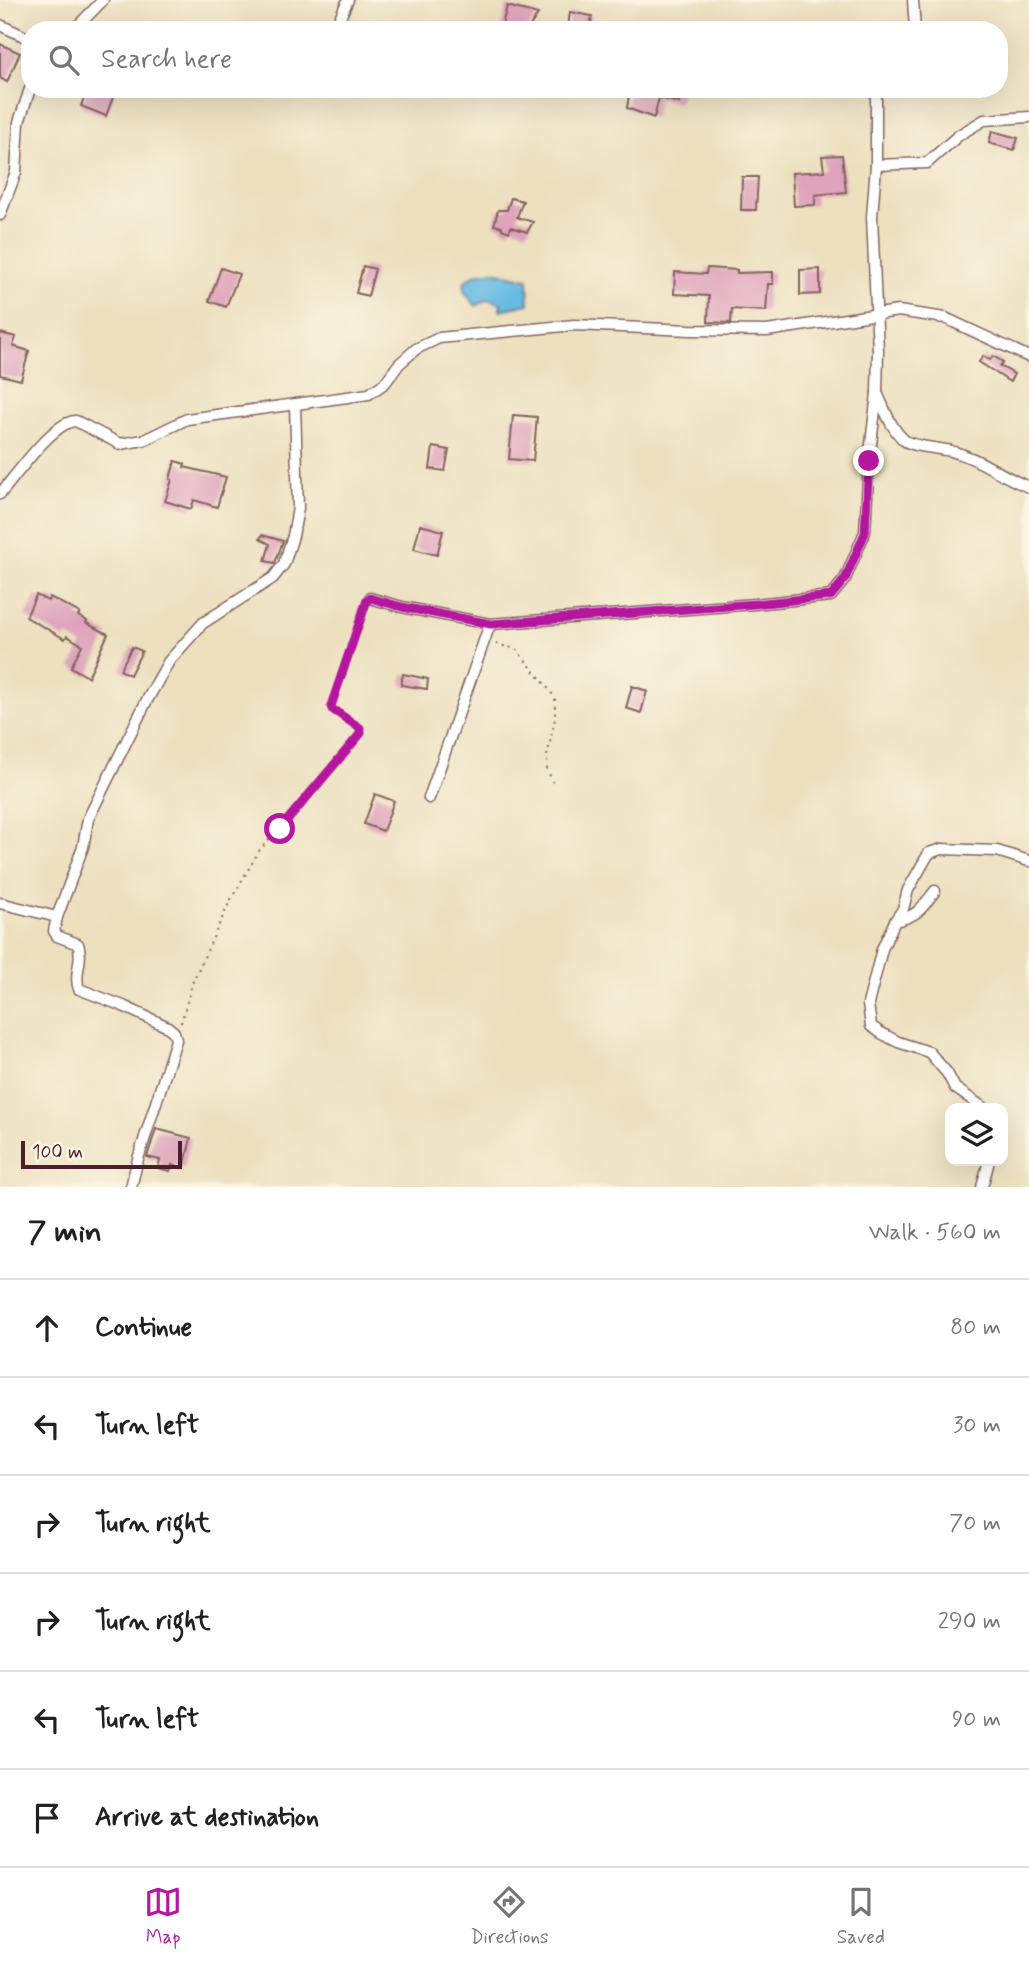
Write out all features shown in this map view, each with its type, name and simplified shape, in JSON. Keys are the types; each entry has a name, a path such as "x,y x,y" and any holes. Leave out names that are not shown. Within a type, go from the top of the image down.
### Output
{"street":[{"path":"83,21 103,0"},
{"path":"338,21 348,0"},
{"path":"913,0 914,21"},
{"path":"0,25 21,35"},
{"path":"0,215 16,172 19,122 27,98"},
{"path":"370,598 491,624 831,596 845,579 865,533 869,461 877,393 878,351 872,216 876,164 876,98"},
{"path":"876,164 927,163 959,135 984,120 1029,117"},
{"path":"0,494 40,445 68,421 76,421 120,444 144,440 187,419 369,394 385,383 399,364 416,349 439,338 574,325 767,331 898,311 945,318 1029,357"},
{"path":"877,393 892,427 907,442 972,457 1009,480 1029,487"},
{"path":"131,1187 176,1040 174,1032 123,1006 79,989 76,979 82,954 78,944 57,936 54,931 83,847 88,819 169,661 202,623 274,578 284,564 298,508 295,404"},
{"path":"429,798 491,624"},
{"path":"977,1103 955,1088 947,1073 929,1052 898,1042 871,1026 868,1004 882,949 903,909 908,890 929,853 942,849 997,851 1029,861"},
{"path":"895,921 919,913 935,891"},
{"path":"0,904 57,917"},
{"path":"982,1187 988,1166"}],"path":[{"path":"176,1040 193,981 230,901 260,851 361,733 360,728 331,706 367,600 370,598"},
{"path":"484,641 516,649 555,698 555,719 547,756 547,769 553,783"}],"water":[{"path":"494,271 528,279 529,304 500,310 501,303 488,299 476,306 464,291 465,281 476,274"}],"building":[{"path":"507,6 538,14 533,21 503,21"},
{"path":"570,12 592,16 591,21 569,21"},
{"path":"0,44 20,53 7,82 0,78"},
{"path":"84,98 113,98 106,116 81,106"},
{"path":"629,98 659,98 654,118 627,108"},
{"path":"659,98 680,98 679,103"},
{"path":"992,131 1018,138 1014,150 989,143"},
{"path":"842,155 846,192 815,195 815,205 794,206 792,173 824,171 822,156"},
{"path":"742,177 758,177 756,210 741,210"},
{"path":"511,198 523,201 517,217 533,222 527,232 511,227 509,232 494,225 498,210 507,210"},
{"path":"363,266 375,269 368,296 356,293"},
{"path":"221,268 239,274 226,307 209,301"},
{"path":"707,268 737,270 737,273 773,272 773,284 768,284 766,311 732,309 731,323 708,322 709,296 674,294 675,272 706,274"},
{"path":"820,269 820,294 800,295 800,270"},
{"path":"0,333 16,337 13,346 29,351 21,380 0,375"},
{"path":"983,356 990,360 993,356 1003,362 1000,366 1014,374 1010,382 979,362"},
{"path":"513,415 537,417 533,461 509,459"},
{"path":"433,447 449,450 445,471 430,469"},
{"path":"175,461 185,464 184,467 226,477 217,507 194,500 191,509 165,501"},
{"path":"420,525 443,531 437,555 414,549"},
{"path":"262,535 283,541 275,563 265,561 270,544 260,539"},
{"path":"36,595 48,601 50,597 80,613 78,616 87,621 86,623 108,634 88,677 71,667 82,645 67,636 65,639 26,617"},
{"path":"132,647 142,651 130,675 120,670"},
{"path":"403,674 428,679 427,689 401,685"},
{"path":"632,686 647,691 641,713 626,708"},
{"path":"375,794 394,801 383,831 364,824"},
{"path":"156,1129 191,1138 184,1168 172,1165 170,1171 158,1168 160,1160 147,1157"}],"route":[{"path":"280,829 361,733 360,728 331,706 367,600 370,598 491,624 831,596 845,579 865,533 869,461"}]}
